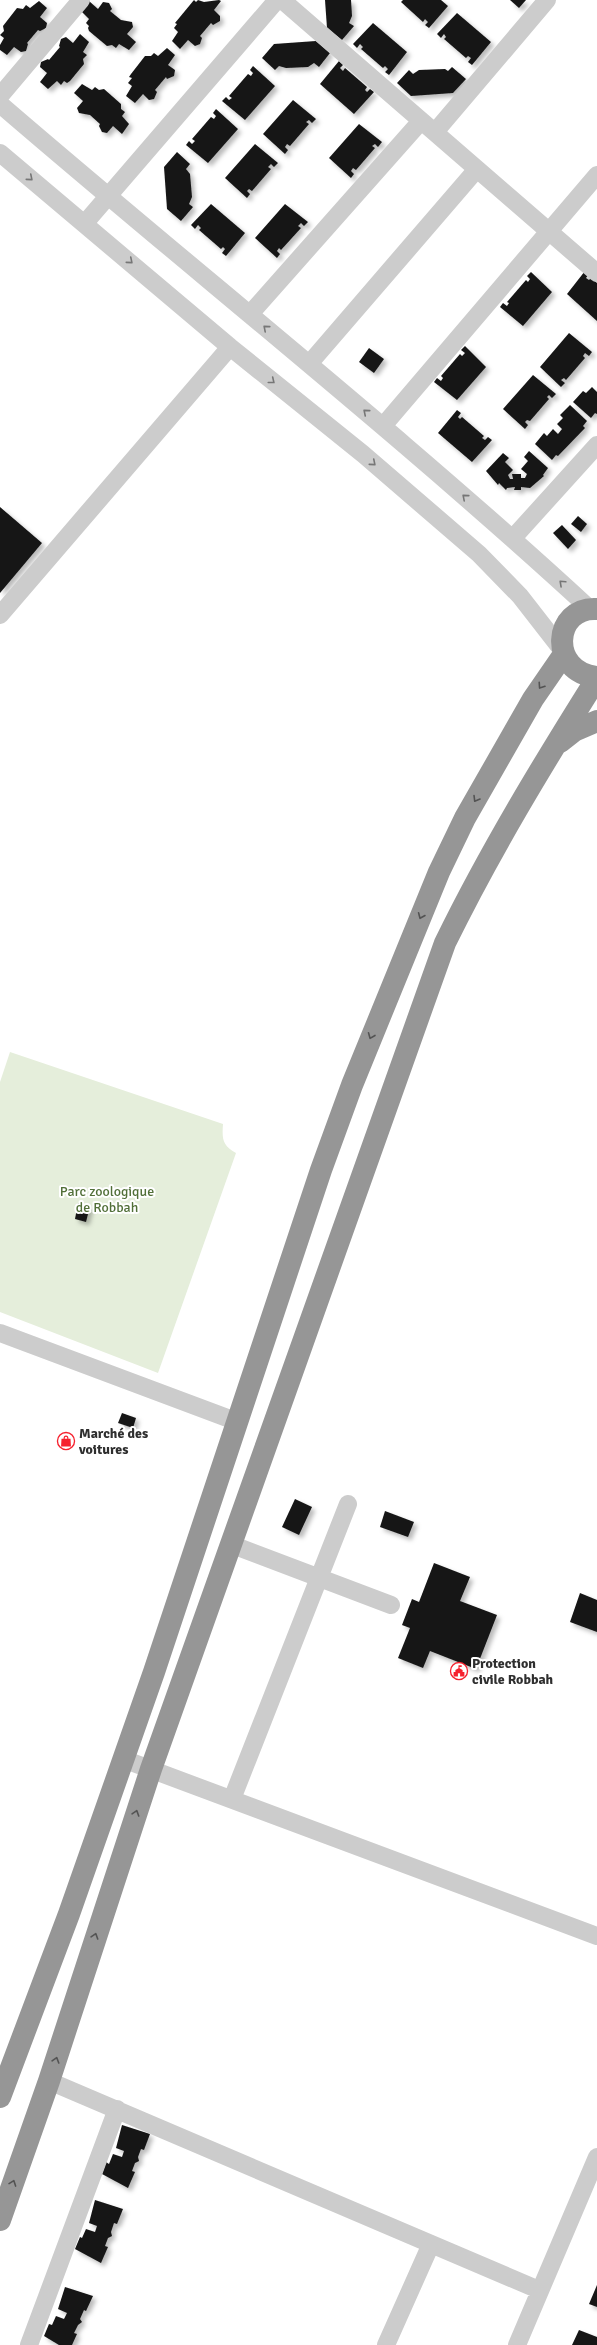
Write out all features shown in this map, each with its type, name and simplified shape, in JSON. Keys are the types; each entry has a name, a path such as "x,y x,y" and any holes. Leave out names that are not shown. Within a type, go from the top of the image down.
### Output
{"highway":[{"path":"0,2220 49,2081 151,1769 445,943 474,885 555,745 597,678 581,674 573,669 563,652 563,632 568,624 582,612 594,608"},
{"path":"0,2097 69,1914 123,1759 238,1422 321,1170 349,1092 439,872 465,818 532,699 563,652"},
{"path":"555,745 574,731 597,721"}],"street":[{"path":"0,96 81,0"},
{"path":"85,223 106,196 277,0"},
{"path":"282,0 597,274"},
{"path":"250,314 547,0"},
{"path":"0,104 106,196 250,314 383,426 594,608"},
{"path":"0,153 85,223 230,347 363,454 478,554 520,596 563,652"},
{"path":"308,364 477,169"},
{"path":"383,426 597,175"},
{"path":"0,615 230,347"},
{"path":"513,538 597,445"},
{"path":"0,1333 238,1422"},
{"path":"232,1799 348,1504"},
{"path":"230,1544 391,1605"},
{"path":"123,1759 597,1936"},
{"path":"49,2081 539,2290"},
{"path":"28,2345 117,2109"},
{"path":"517,2345 539,2290 597,2157"},
{"path":"386,2345 431,2244"}],"green space":[{"name":"Parc zoologique de Robbah","path":"10,1052 223,1124 223,1137 225,1144 236,1153 158,1373 0,1312 0,1082"}],"building":[{"path":"194,0 196,2 198,0 204,2 221,1 214,10 220,16 220,21 213,25 211,23 200,36 202,38 200,44 195,46 188,40 180,49 172,41 178,32 174,28 177,24 175,23"},
{"path":"325,0 351,0 352,16 349,23 354,26 342,40 327,28"},
{"path":"403,0 441,0 448,6 429,28 425,25 428,22 425,19 423,22 401,2"},
{"path":"510,0 526,0 519,8"},
{"path":"39,1 47,8 40,17 47,23 46,28 40,31 38,30 27,43 26,51 21,52 14,47 7,55 0,50 0,45 4,38 0,35 4,31 3,26 17,8 23,9 26,5 30,8"},
{"path":"89,1 98,9 103,2 109,3 112,9 110,11 121,20 132,22 133,27 127,34 136,42 129,50 119,44 116,48 112,45 107,46 89,31 89,26 86,23 89,19 81,11"},
{"path":"457,13 491,42 472,65 468,62 471,58 468,56 466,58 444,39 446,37 444,34 441,38 437,34"},
{"path":"373,23 407,52 389,75 385,72 388,69 385,66 383,68 361,49 363,47 360,44 357,48 353,44"},
{"path":"80,34 89,42 83,52 87,55 83,59 84,64 70,81 67,83 64,81 61,85 57,81 48,89 40,82 47,73 40,67 41,62 48,59 49,60 60,47 61,39 66,37 73,43"},
{"path":"316,41 330,53 319,67 314,63 308,67 286,68 279,66 275,70 262,58 274,44"},
{"path":"167,48 175,55 168,65 175,70 174,76 167,79 166,77 155,90 157,92 154,99 149,100 143,94 135,103 126,96 132,86 128,83 132,78 129,77 145,56 151,56 154,53 158,56"},
{"path":"339,61 343,65 340,68 343,71 345,68 367,87 365,90 367,92 370,89 374,92 354,114 320,84"},
{"path":"253,66 275,86 245,120 222,101 226,97 229,100 232,98 229,96 248,74 251,76 253,73 250,70"},
{"path":"452,67 466,79 453,93 411,96 397,83 409,70 413,74 419,70 445,69 448,71"},
{"path":"82,84 92,90 95,87 99,90 104,89 121,104 121,109 125,112 122,116 129,124 122,134 113,126 107,133 102,132 99,126 100,124 90,115 79,113 77,108 83,101 74,93"},
{"path":"293,100 316,119 312,123 309,120 306,122 309,124 290,146 287,144 285,147 288,150 285,154 263,134"},
{"path":"216,109 238,129 208,163 186,145 189,141 192,144 195,141 192,139 211,117 214,119 216,116 213,113"},
{"path":"359,124 382,142 378,147 375,144 372,146 375,148 356,170 353,168 351,171 354,174 351,178 329,158"},
{"path":"255,144 278,163 274,167 271,164 268,167 271,169 252,191 249,189 247,191 250,194 247,198 225,178"},
{"path":"177,152 190,164 186,169 190,174 192,197 189,204 193,207 181,221 167,209 164,167"},
{"path":"211,204 245,233 226,256 222,253 225,249 223,247 221,249 199,230 201,228 198,225 195,229 191,225"},
{"path":"285,204 308,222 304,226 301,223 298,226 301,228 281,250 279,248 277,251 280,254 277,258 255,238"},
{"path":"585,271 589,274 586,278 589,280 591,278 597,283 597,321 567,294"},
{"path":"531,272 552,292 523,326 500,307 503,303 507,306 509,303 507,302 526,280 528,282 530,279 527,276"},
{"path":"569,333 592,352 589,356 585,353 583,356 585,358 566,380 564,378 561,380 565,383 561,387 540,367"},
{"path":"465,346 486,367 457,400 434,382 437,378 441,381 443,378 441,376 460,354 462,356 465,353 461,350"},
{"path":"369,348 384,359 374,373 359,362"},
{"path":"533,375 556,394 552,398 549,395 547,397 549,399 530,421 527,420 525,422 528,425 525,429 503,409"},
{"path":"592,387 597,392 597,414 595,413 591,418 573,402 583,391 586,393"},
{"path":"570,405 587,421 583,426 585,428 558,456 556,455 552,460 535,444 544,433 547,436 553,429 558,434 562,429 557,424 563,418 560,415"},
{"path":"457,410 461,413 458,417 460,419 462,417 484,436 482,438 485,440 488,437 492,440 472,462 438,433"},
{"path":"529,451 548,468 543,475 544,476 530,488 521,487 521,490 514,490 515,487 507,488 506,490 499,483 498,485 486,471 503,453 509,458 505,462 513,470 508,475 510,479 513,479 512,474 521,474 521,478 525,478 527,474 521,469 528,461 524,457"},
{"path":"0,507 42,543 0,593"},
{"path":"578,516 587,524 581,532 571,524"},
{"path":"562,525 576,540 568,549 553,533"},
{"path":"78,1203 90,1206 86,1222 75,1219"},
{"path":"122,1413 136,1418 133,1428 118,1423"},
{"path":"295,1499 312,1507 299,1535 282,1527"},
{"path":"385,1511 414,1522 408,1537 380,1527"},
{"path":"434,1563 470,1577 460,1601 497,1615 476,1669 430,1651 423,1668 398,1658 410,1628 402,1625 412,1599 419,1602"},
{"path":"580,1593 597,1600 597,1632 570,1622"},
{"path":"122,2125 150,2134 144,2150 141,2149 138,2157 139,2161 135,2163 132,2171 135,2172 128,2188 102,2174 106,2162 109,2164 113,2154 122,2157 124,2151 116,2148"},
{"path":"95,2200 123,2209 117,2224 114,2223 111,2232 112,2236 108,2238 105,2246 108,2247 101,2263 75,2249 80,2237 82,2238 86,2229 95,2232 97,2226 89,2223"},
{"path":"597,2285 597,2307 589,2304"},
{"path":"65,2287 93,2296 86,2311 84,2310 80,2319 82,2322 78,2325 74,2333 77,2334 72,2345 59,2345 44,2336 49,2324 52,2325 56,2316 64,2319 67,2313 58,2309"},
{"path":"579,2330 597,2337 597,2345 572,2345"}],"place":[{"name":"Marché des voitures","path":"66,1441"},
{"name":"Protection civile Robbah","path":"459,1671"}]}
